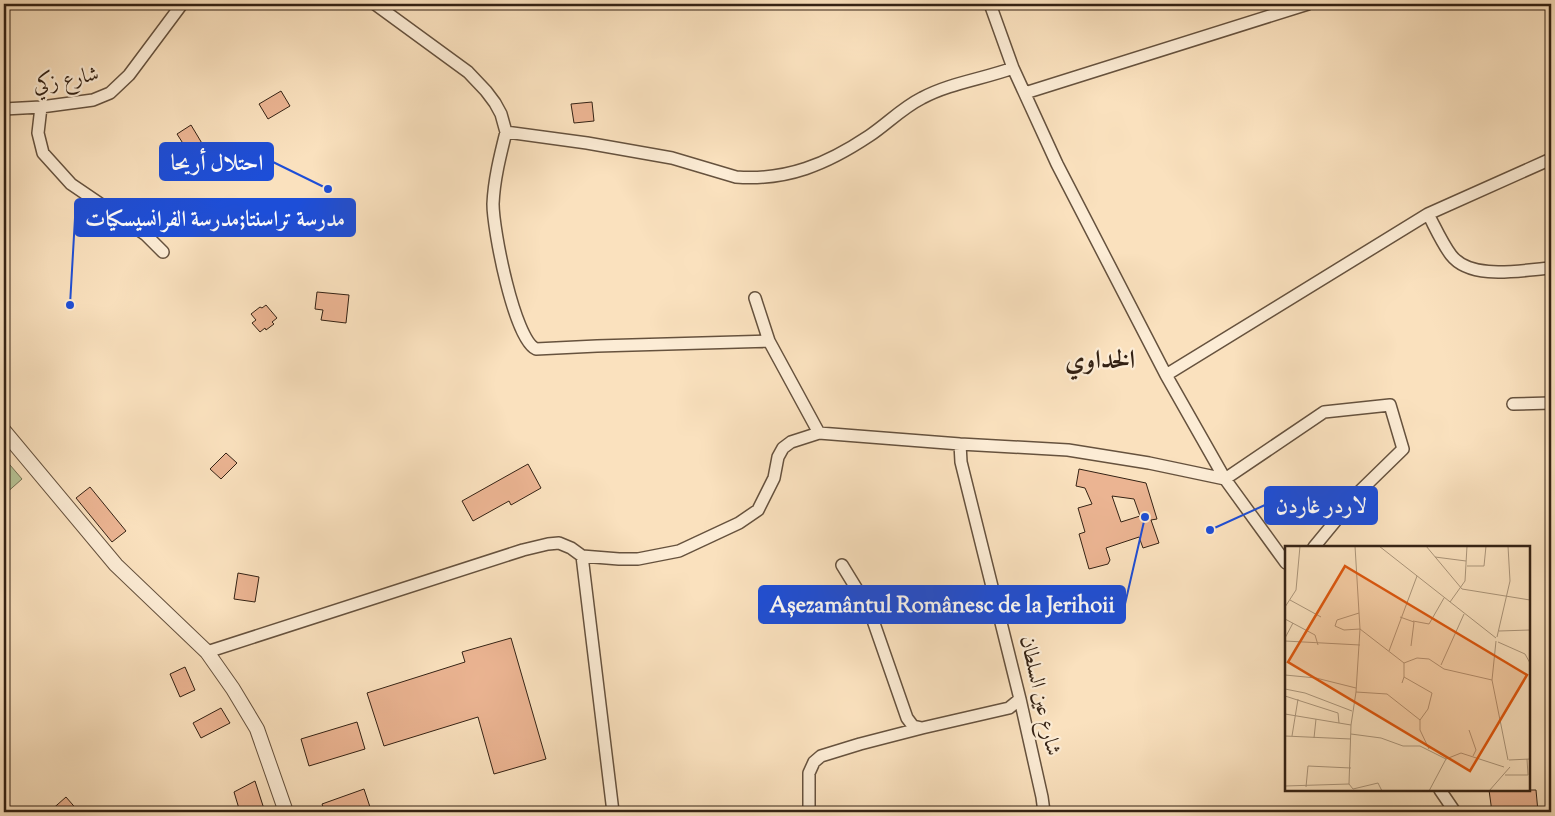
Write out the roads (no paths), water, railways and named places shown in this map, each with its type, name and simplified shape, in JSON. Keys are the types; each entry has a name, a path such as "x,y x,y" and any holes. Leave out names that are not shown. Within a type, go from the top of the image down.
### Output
{"street":[{"name":"شارع زكي","path":"4,109 41,107 102,98 117,88 129,75 182,4"},
{"path":"375,4 468,72 486,91 501,114 506,132 497,169 493,205 496,230 500,254 518,323 525,338 533,348 769,341"},
{"path":"990,4 1013,68 1057,164 1166,375 1225,479 1285,562"},
{"path":"1025,93 1308,4"},
{"path":"506,132 587,143 672,158 736,176 770,176 806,170 835,157 870,136 905,108 923,97 1013,68"},
{"path":"41,107 38,133 43,153 71,184 146,236 163,252"},
{"path":"1166,375 1428,214 1551,159"},
{"path":"1428,214 1452,255 1467,268 1487,272 1551,268"},
{"path":"755,298 769,341 819,433"},
{"path":"1512,404 1551,403"},
{"path":"207,652 523,550 548,544 566,544 582,556 638,559 679,551 739,523 758,510 774,478 778,457 784,448 791,442 819,433 1068,450 1149,463 1225,479 1324,412 1390,405 1403,449 1361,490 1315,546"},
{"path":"4,431 116,565 207,652 233,689 257,729 286,812"},
{"name":"شارع عين السلطان","path":"960,444 960,462 1020,699 1044,812"},
{"path":"582,556 613,812"},
{"path":"842,565 869,610 907,718 913,726 922,728"},
{"path":"808,812 809,773 810,767 816,759 852,746 1008,708 1020,699"},
{"path":"895,735 903,729 907,718"},
{"path":"1441,791 1455,812"}],"place":[{"name":"احتلال أريحا","path":"328,189"},
{"name":"مدرسة تراسنتا;مدرسة الفرانسيسكيات","path":"70,305"},
{"name":"Aşezamântul Românesc de la Jerihoii","path":"1145,517"},
{"name":"لاردر غاردن","path":"1210,530"}],"district":[{"name":"الخداوي","path":"1100,361"}]}
